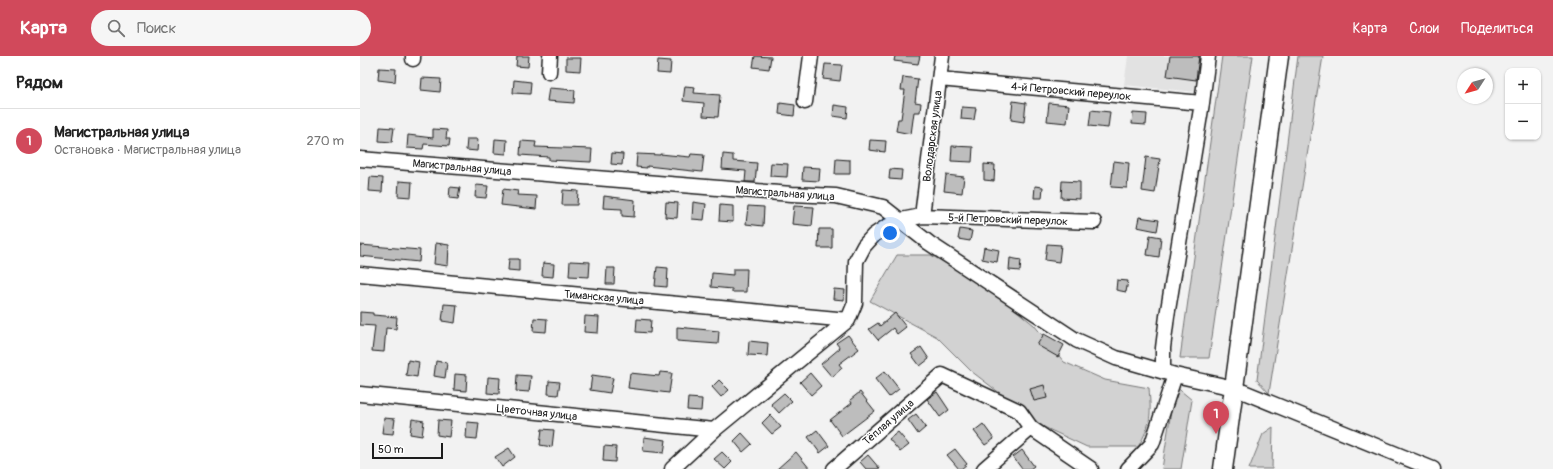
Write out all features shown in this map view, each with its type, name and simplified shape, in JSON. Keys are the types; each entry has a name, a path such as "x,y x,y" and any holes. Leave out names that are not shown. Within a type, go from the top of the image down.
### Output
{"main road":[{"path":"1223,469 1279,56"}],"street":[{"path":"549,72 550,56"},
{"path":"805,102 810,56"},
{"name":"Володарская улица","path":"922,216 942,56"},
{"path":"1128,469 1152,444 1169,373 1163,348 1202,103 1208,56"},
{"name":"4-й Петровский переулок","path":"939,79 1202,103"},
{"name":"Магистральная улица","path":"360,159 836,196 883,207 929,243 1076,340 1116,358 1169,373 1234,388 1433,469"},
{"name":"5-й Петровский переулок","path":"848,320 855,303 856,261 864,246 874,235 901,220 922,216 1094,222"},
{"name":"Тиманская улица","path":"360,274 848,320"},
{"path":"672,469 714,430 848,320"},
{"name":"Тёплая улица","path":"834,469 942,375 1019,411 1031,428"},
{"name":"Цветочная улица","path":"360,394 714,430"},
{"path":"984,469 1031,428 1091,469"}],"shaded area":[{"path":"1128,56 1200,56 1196,92 1124,85"},
{"path":"1222,56 1253,56 1209,358 1180,358"},
{"path":"1298,56 1323,56 1269,393 1257,380"},
{"path":"897,255 931,255 991,290 1034,325 1064,362 1105,380 1149,388 1150,418 1143,439 1138,447 1087,447 1044,427 971,371 937,337 870,301"},
{"path":"1175,386 1192,400 1181,469 1162,469"},
{"path":"1273,427 1272,469 1249,469 1263,434"}],"building":[{"path":"517,56 529,56 528,67 516,66"},
{"path":"755,56 771,57 769,69 753,67"},
{"path":"895,56 920,56 918,64 894,61"},
{"path":"1170,56 1199,56 1196,80 1167,76"},
{"path":"566,58 581,58 580,71 566,70"},
{"path":"658,60 671,61 670,74 657,73"},
{"path":"825,64 842,65 840,81 823,79"},
{"path":"379,68 396,69 395,82 378,80"},
{"path":"903,77 918,79 915,102 921,103 920,112 914,112 911,134 896,131 898,119 901,119 905,90 901,90"},
{"path":"422,78 441,79 440,92 421,90"},
{"path":"514,80 531,82 530,94 513,93"},
{"path":"685,86 695,87 694,93 720,95 718,117 703,116 704,103 683,101"},
{"path":"549,88 575,90 574,103 547,101"},
{"path":"1013,101 1026,103 1024,122 1011,120"},
{"path":"780,103 795,105 794,116 779,114"},
{"path":"1049,103 1069,105 1067,123 1047,121"},
{"path":"834,105 848,107 847,118 833,116"},
{"path":"962,107 976,108 974,120 961,119"},
{"path":"1091,110 1110,112 1108,128 1089,126"},
{"path":"1133,113 1147,114 1146,125 1132,124"},
{"path":"380,127 394,128 392,142 379,141"},
{"path":"433,129 447,130 446,139 450,139 449,146 424,144 423,149 407,148 408,135 433,138"},
{"path":"467,139 478,139 477,151 466,150"},
{"path":"495,139 507,140 506,154 494,153"},
{"path":"870,140 886,141 885,152 869,150"},
{"path":"521,141 536,142 535,147 592,149 591,162 549,160 549,157 520,155"},
{"path":"952,146 973,147 972,162 951,161"},
{"path":"612,153 623,154 622,165 611,164"},
{"path":"637,154 660,154 690,157 691,154 704,155 702,172 647,166 647,168 636,167"},
{"path":"723,154 733,155 733,161 757,163 755,182 745,182 746,171 722,169"},
{"path":"1146,157 1160,159 1155,193 1142,191"},
{"path":"836,159 850,160 850,174 835,174"},
{"path":"1114,161 1129,163 1127,188 1111,187"},
{"path":"771,163 788,164 787,177 770,176"},
{"path":"984,164 995,165 994,181 984,180"},
{"path":"803,167 820,168 819,181 802,180"},
{"path":"890,169 902,170 901,180 889,179"},
{"path":"946,175 964,177 962,193 944,191"},
{"path":"370,177 383,178 382,192 369,191"},
{"path":"399,181 412,182 411,197 398,196"},
{"path":"1062,181 1080,182 1080,199 1061,198"},
{"path":"476,185 488,186 486,198 475,197"},
{"path":"1035,186 1043,187 1042,198 1034,198"},
{"path":"450,187 460,188 458,199 449,198"},
{"path":"503,189 518,191 517,195 537,196 536,209 501,205"},
{"path":"563,190 578,191 577,205 562,205"},
{"path":"604,196 635,200 634,217 622,216 622,209 603,208"},
{"path":"666,202 678,203 677,218 665,217"},
{"path":"693,202 706,204 704,220 692,219"},
{"path":"720,205 733,206 733,222 719,221"},
{"path":"748,206 764,207 763,226 746,224"},
{"path":"794,206 814,207 812,226 792,224"},
{"path":"1139,217 1159,220 1157,231 1137,227"},
{"path":"819,229 832,229 832,248 818,248"},
{"path":"960,229 972,231 970,241 958,239"},
{"path":"1150,235 1161,237 1159,257 1147,255"},
{"path":"436,243 449,245 448,266 434,264"},
{"path":"1047,244 1061,245 1059,262 1045,260"},
{"path":"360,245 420,250 419,262 360,256"},
{"path":"984,247 999,250 997,262 982,259"},
{"path":"1010,258 1021,260 1020,271 1009,270"},
{"path":"509,259 519,259 519,271 508,270"},
{"path":"570,261 590,262 589,277 569,276"},
{"path":"543,263 554,264 553,277 542,276"},
{"path":"657,267 668,268 667,287 655,286"},
{"path":"607,268 615,268 614,284 606,284"},
{"path":"733,269 747,269 746,292 732,292 732,289 711,287 712,273 733,275"},
{"path":"1117,280 1128,281 1126,292 1116,290"},
{"path":"834,289 845,290 844,300 833,299"},
{"path":"444,304 457,305 455,323 442,321"},
{"path":"360,312 373,313 373,315 397,317 396,329 386,328 384,352 372,351 375,326 360,325"},
{"path":"895,313 906,327 897,334 893,328 878,340 869,329 878,323 880,326"},
{"path":"585,316 599,317 598,333 584,332"},
{"path":"534,318 547,319 546,332 533,331"},
{"path":"637,319 651,320 650,333 636,332"},
{"path":"677,327 719,331 718,344 677,341"},
{"path":"1044,334 1064,345 1058,357 1037,345"},
{"path":"848,335 859,349 839,364 842,368 832,377 821,364 840,348 836,343"},
{"path":"749,341 768,343 767,356 748,355"},
{"path":"921,347 929,359 920,366 911,354"},
{"path":"408,360 419,362 417,377 406,375"},
{"path":"436,361 447,363 445,378 434,376"},
{"path":"885,371 899,389 889,397 875,379"},
{"path":"660,372 672,373 669,393 628,388 630,373 659,376"},
{"path":"810,373 821,386 811,395 800,382"},
{"path":"455,374 467,375 466,391 454,390"},
{"path":"517,375 531,376 529,392 516,391"},
{"path":"592,375 613,378 610,393 590,390"},
{"path":"488,377 500,378 499,394 487,393"},
{"path":"719,380 729,390 721,397 712,387"},
{"path":"549,381 560,382 558,395 548,394"},
{"path":"1044,385 1047,398 1034,401 1030,389"},
{"path":"860,392 875,411 842,436 830,420 852,403 850,400"},
{"path":"937,392 949,410 940,417 927,399"},
{"path":"784,393 792,401 779,413 771,404"},
{"path":"688,398 702,399 701,411 687,410"},
{"path":"916,414 926,427 918,434 908,420"},
{"path":"770,415 781,427 772,434 762,423"},
{"path":"384,418 395,419 393,434 382,433"},
{"path":"412,419 424,421 422,436 410,434"},
{"path":"438,420 451,421 449,437 437,435"},
{"path":"467,422 479,423 477,439 466,438"},
{"path":"983,424 994,439 985,445 974,431"},
{"path":"542,429 554,430 552,447 540,445"},
{"path":"817,430 829,446 820,453 808,437"},
{"path":"898,432 909,445 900,452 889,439"},
{"path":"742,433 752,444 743,452 734,441"},
{"path":"644,437 666,440 664,453 643,451"},
{"path":"604,446 616,447 615,462 603,461"},
{"path":"509,448 515,457 502,467 495,457"},
{"path":"955,449 967,464 961,469 959,469 947,455"},
{"path":"1022,450 1034,466 1030,469 1022,469 1013,457"},
{"path":"722,452 732,462 725,469 714,459"},
{"path":"796,452 810,469 777,469"},
{"path":"868,455 880,469 866,469 860,462"}],"place":[{"name":"Магистральная улица","path":"1216,434"}]}
